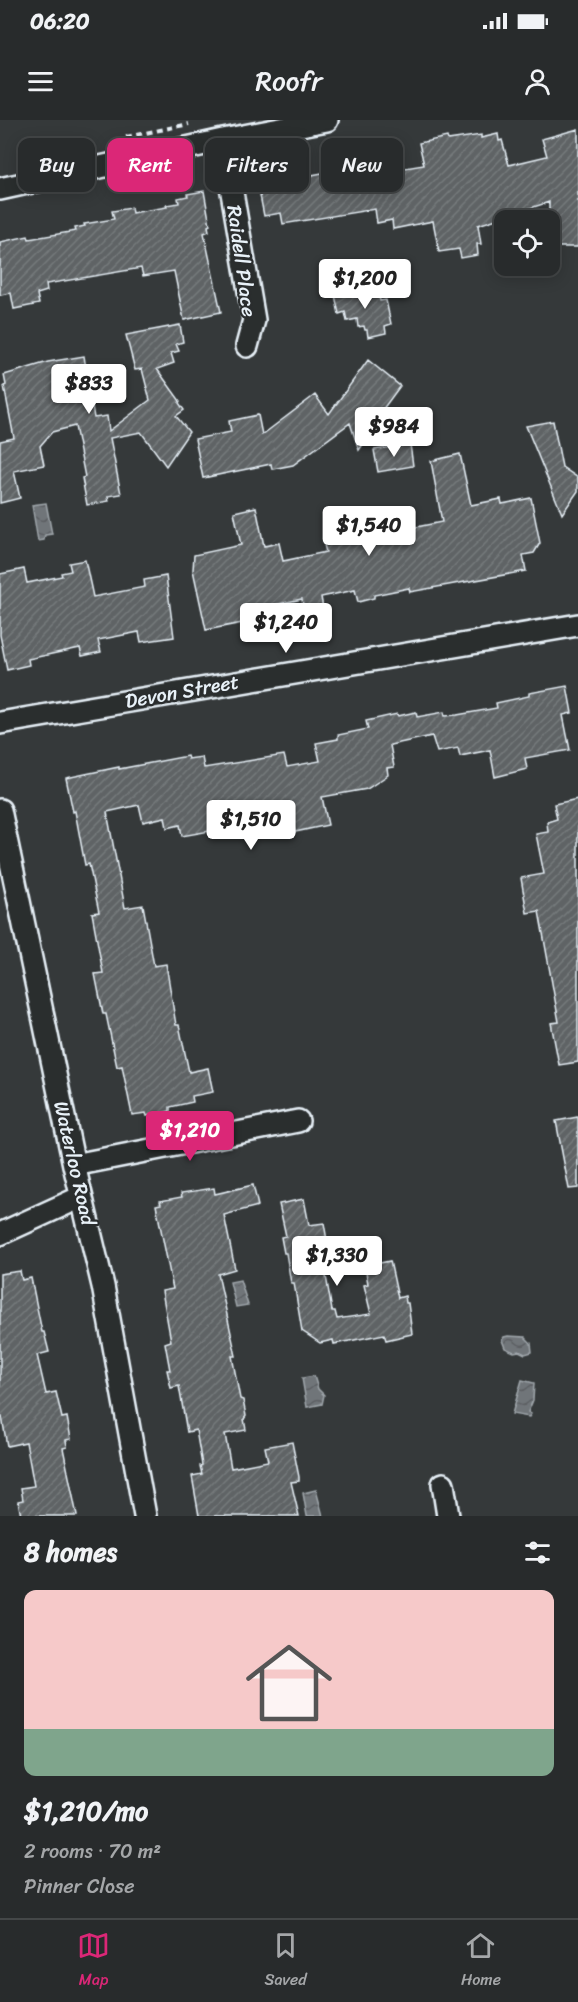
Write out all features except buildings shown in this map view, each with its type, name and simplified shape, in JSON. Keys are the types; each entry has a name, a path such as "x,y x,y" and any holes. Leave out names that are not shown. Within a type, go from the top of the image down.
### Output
{"street":[{"path":"233,138 327,120"},
{"path":"0,186 205,144"},
{"name":"Raidell Place","path":"232,192 254,320 247,346"},
{"name":"Devon Street","path":"0,723 578,625"},
{"name":"Waterloo Road","path":"0,810 74,1165 103,1286 145,1516"},
{"path":"74,1165 298,1121"},
{"path":"0,1234 81,1197"},
{"path":"443,1484 448,1516"}],"water":[{"path":"46,503 52,534 45,535 44,540 38,541 32,505"},
{"path":"240,1280 248,1305 236,1307 230,1282"},
{"path":"508,1336 525,1337 531,1343 532,1352 525,1354 505,1348 502,1340"},
{"path":"314,1376 318,1389 324,1395 322,1404 307,1407 302,1378"},
{"path":"522,1380 534,1383 529,1417 512,1414"},
{"path":"316,1490 323,1516 307,1516 303,1493"}]}
